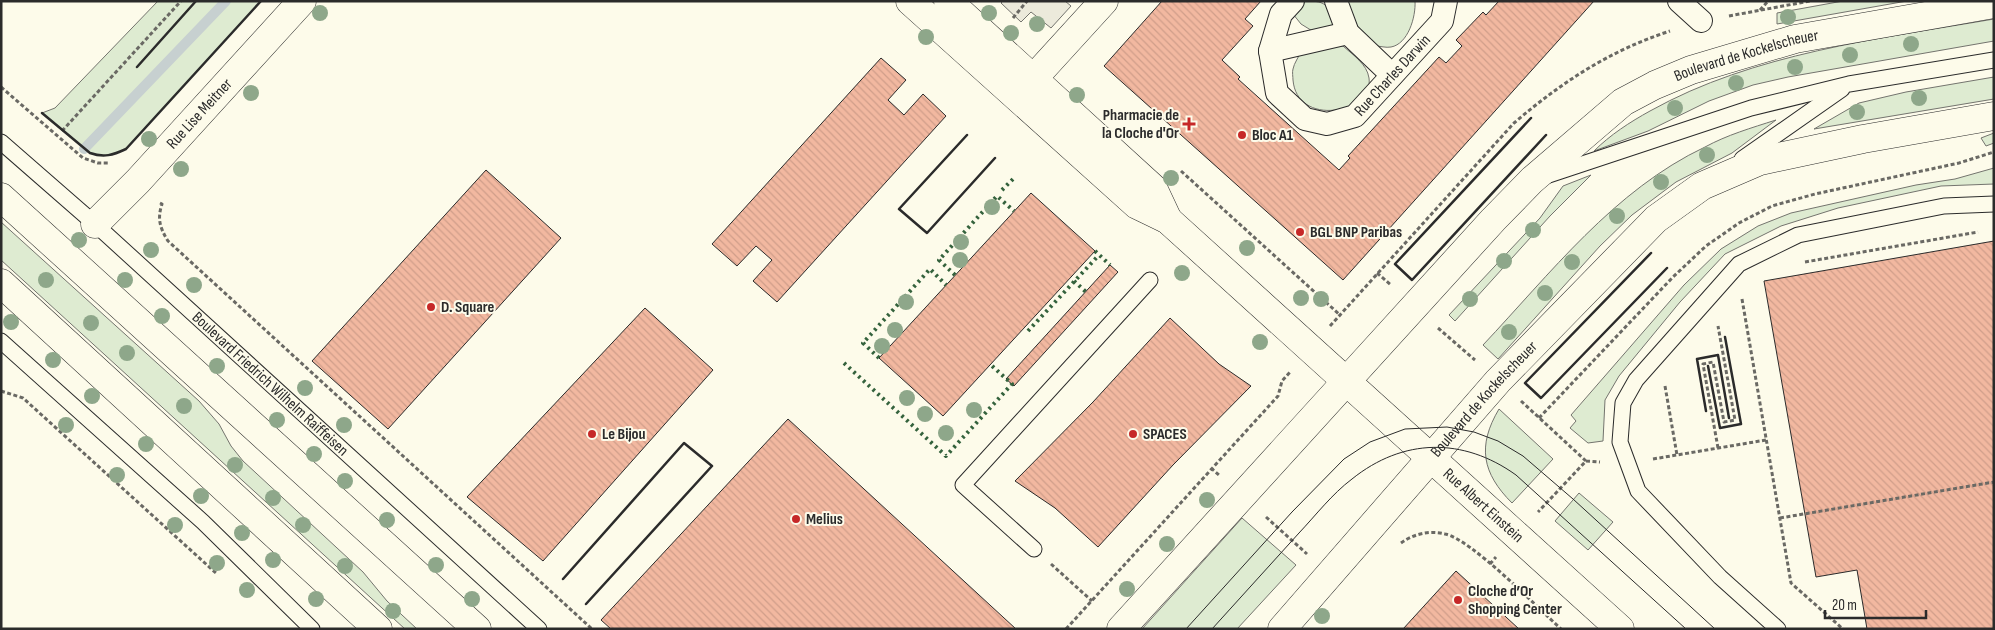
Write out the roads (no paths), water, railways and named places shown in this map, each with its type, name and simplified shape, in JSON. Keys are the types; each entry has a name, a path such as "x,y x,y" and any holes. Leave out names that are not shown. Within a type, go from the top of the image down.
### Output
{"main road":[{"name":"Rue Lise Meitner","path":"95,224 144,174 302,1"},
{"path":"948,1 1025,88"},
{"path":"1025,88 1104,1"},
{"path":"913,2 1153,188 1168,220 1347,382"},
{"name":"Boulevard de Kockelscheuer","path":"1121,629 1532,180 1623,102 1655,85 1691,70 1795,39 1994,4"},
{"name":"Boulevard de Kockelscheuer","path":"1282,629 1498,381 1656,219 1702,186 1760,161 1864,139 1994,116"},
{"path":"1,197 476,629"},
{"path":"1,283 378,629"},
{"name":"Rue Albert Einstein","path":"1347,382 1620,629"}],"street":[{"name":"Rue Charles Darwin","path":"1293,1 1281,14 1270,52 1277,93 1305,118 1327,124 1354,116 1442,20 1446,1"},
{"path":"1336,1 1348,34 1392,75"},
{"path":"1679,1 1700,21"},
{"path":"1270,52 1348,34"}],"lane":[{"name":"Boulevard de Kockelscheuer","path":"1532,180 1751,108 1849,84 1994,60"},
{"name":"Boulevard de Kockelscheuer","path":"1702,186 1849,84"},
{"name":"Boulevard Friedrich Wilhelm Raiffeisen","path":"1,142 95,224 539,629"},
{"path":"1778,629 1720,578 1638,491 1620,442 1623,404 1636,380 1739,264 1798,234 1944,206 1994,204"},
{"path":"1034,549 963,484 1150,280"},
{"path":"1,342 203,522 312,629"}],"waterway":[{"path":"84,149 226,1"}],"tram line":[{"path":"1186,629 1292,512 1344,459 1370,442 1405,429 1447,427 1474,432 1498,441 1523,456 1573,499 1715,629"},
{"path":"1212,629 1324,505 1352,479 1372,465 1392,456 1412,450 1433,447 1475,454 1496,463 1516,475 1686,629"}],"place":[{"name":"Pharmacie de la Cloche d'Or","path":"1189,124"},
{"name":"Bloc A1","path":"1242,135"},
{"name":"BGL BNP Paribas","path":"1300,232"},
{"name":"D. Square","path":"431,307"},
{"name":"Le Bijou","path":"592,434"},
{"name":"SPACES","path":"1133,434"},
{"name":"Melius","path":"796,519"},
{"name":"Cloche d’Or Shopping Center","path":"1458,600"}]}
